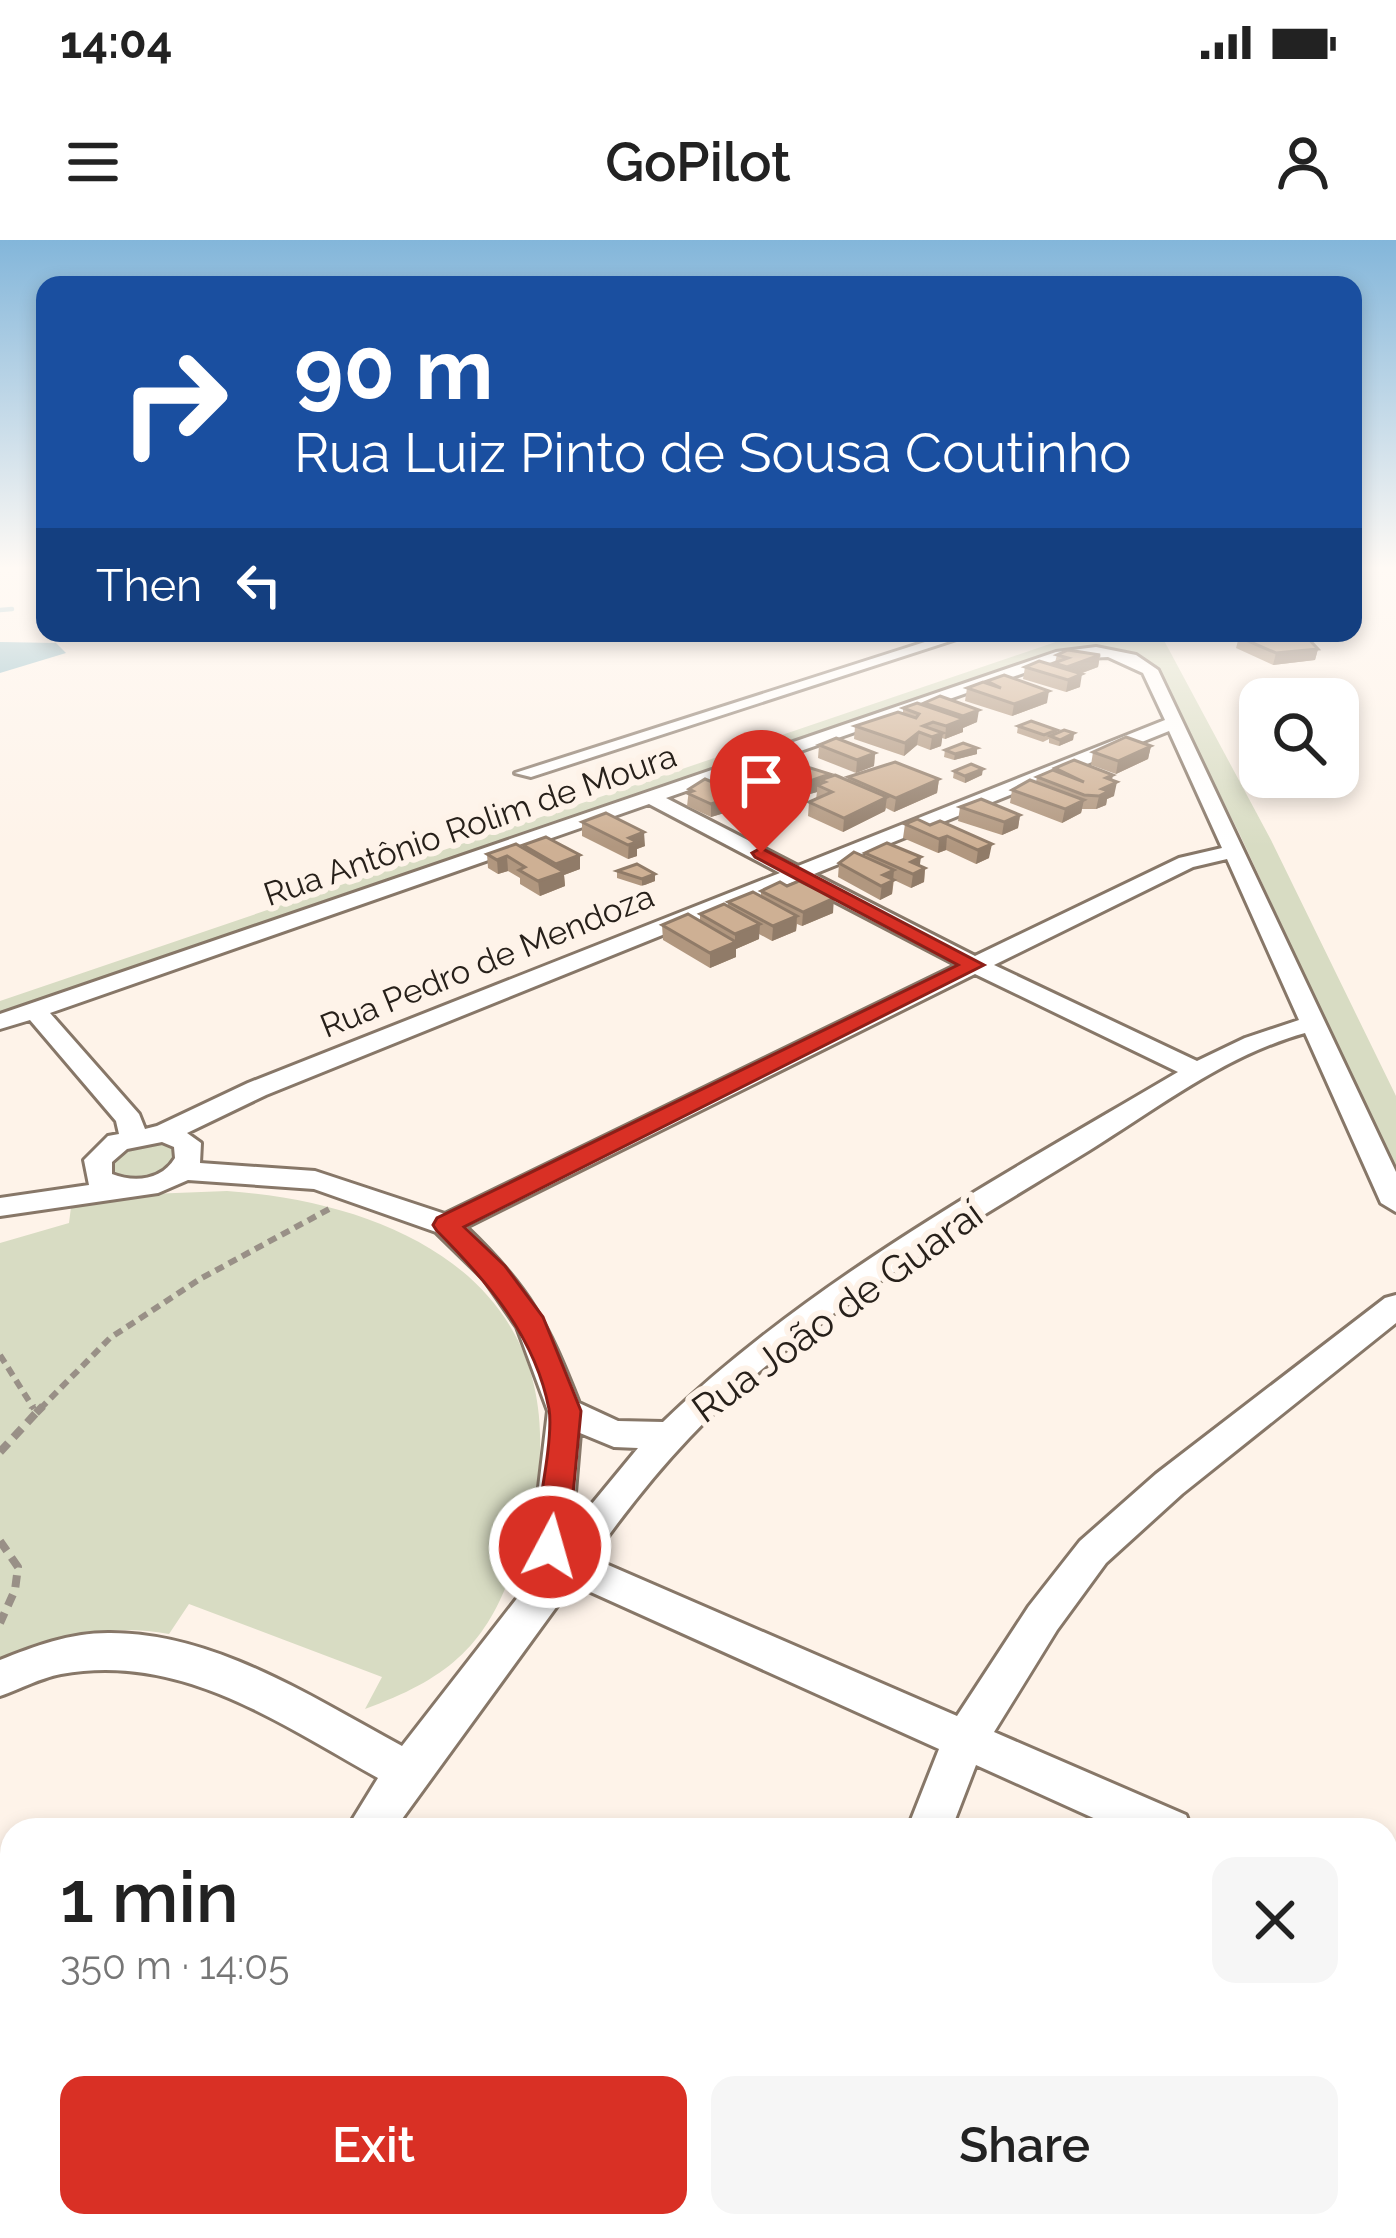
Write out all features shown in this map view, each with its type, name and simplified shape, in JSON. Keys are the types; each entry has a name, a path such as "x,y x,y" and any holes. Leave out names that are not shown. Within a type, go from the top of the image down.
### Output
{"street":[{"path":"524,773 878,661"},
{"name":"Rua Antônio Rolim de Moura","path":"0,1022 1043,661"},
{"name":"Rua Antônio Rolim de Moura","path":"1137,661 1150,670 1171,724"},
{"path":"1171,724 1316,1023 1396,1203"},
{"name":"Rua Pedro de Mendoza","path":"165,1133 257,1089 1171,724"},
{"path":"652,798 974,965 1199,1072"},
{"path":"446,1225 1186,862 1235,851"},
{"path":"35,1011 129,1120 133,1136"},
{"name":"Rua João de Guaraí","path":"376,1818 566,1564 700,1406 899,1255 1199,1072 1280,1030 1316,1023"},
{"path":"165,1133 187,1143 189,1161 182,1171 154,1186 0,1207 98,1160 105,1150 133,1136 165,1133"},
{"path":"98,1160 98,1178 121,1189"},
{"path":"182,1171 315,1180 360,1193 446,1225 495,1272 532,1324 565,1411 550,1547 566,1564 1142,1818"},
{"path":"934,1818 964,1741 1043,1618 1093,1552 1186,1470 1396,1306"},
{"path":"565,1411 614,1434 672,1435"},
{"path":"0,1678 82,1648 145,1649 218,1672 408,1772"}],"path":[{"path":"0,1452 110,1338 200,1279 360,1193"},
{"path":"0,1355 36,1413"},
{"path":"0,1541 18,1567 15,1590 0,1623"}],"green space":[{"path":"999,661 1049,661 0,1016 0,1001"},
{"path":"1142,661 1175,661 1239,780 1239,798 1248,798 1271,840 1396,1096 1396,1173 1240,835 1156,667"},
{"path":"139,1140 175,1143 178,1165 144,1182 109,1176 106,1161"},
{"path":"227,1191 346,1212 401,1233 450,1262 490,1299 520,1345 537,1401 536,1488 497,1606 467,1650 447,1667 424,1683 365,1709 382,1677 189,1604 169,1634 125,1630 83,1634 0,1658 0,1243 69,1223 71,1207 150,1194"}],"water":[{"path":"0,661 39,661 0,673"}],"building":[{"path":"1040,661 1082,674 1068,680 1025,667"},
{"path":"1059,661 1083,661 1067,667 1054,663"},
{"path":"1004,675 1049,691 1014,704 967,688 983,682 1001,688 987,681"},
{"path":"940,696 979,710 963,716 924,703"},
{"path":"917,703 964,719 946,726 933,722 923,726 943,733 932,737 919,732 905,743 855,726 898,712 916,718 919,714 903,708"},
{"path":"1031,721 1057,730 1044,735 1018,726"},
{"path":"1064,730 1074,733 1060,740 1050,736"},
{"path":"1126,737 1151,746 1118,761 1093,752"},
{"path":"836,738 875,753 857,760 819,745"},
{"path":"963,743 977,748 955,754 945,750"},
{"path":"784,750 799,757 788,761 830,774 810,781 760,758"},
{"path":"1074,760 1113,775 1106,778 1117,782 1102,789 1109,791 1099,796 1037,777 1053,770 1084,782 1055,768"},
{"path":"895,762 939,779 896,798 848,777"},
{"path":"971,764 983,769 965,776 954,771"},
{"path":"835,775 887,797 844,818 809,802 832,792 817,785"},
{"path":"705,779 741,794 711,804 687,793"},
{"path":"1030,780 1084,800 1065,809 1012,790"},
{"path":"981,799 1020,815 1004,822 960,807"},
{"path":"606,813 644,832 629,838 637,842 628,845 582,822"},
{"path":"917,819 930,825 940,821 992,844 978,850 905,824"},
{"path":"546,837 580,855 556,864 523,845"},
{"path":"887,843 921,857 911,862 925,868 913,874 865,853"},
{"path":"516,844 564,872 538,881 507,856 497,860 487,854"},
{"path":"854,852 894,870 883,875 894,880 881,886 839,863"},
{"path":"637,864 655,874 642,879 617,871"},
{"path":"799,881 834,898 803,912 761,891 780,882 787,886"},
{"path":"753,892 797,916 773,926 728,902"},
{"path":"632,897 642,902 622,911 612,905"},
{"path":"724,904 760,924 735,934 700,914"},
{"path":"688,914 736,942 710,953 662,925"}],"route":[{"path":"550,1547 565,1411 532,1324 495,1272 446,1225 974,965 761,853"}]}
